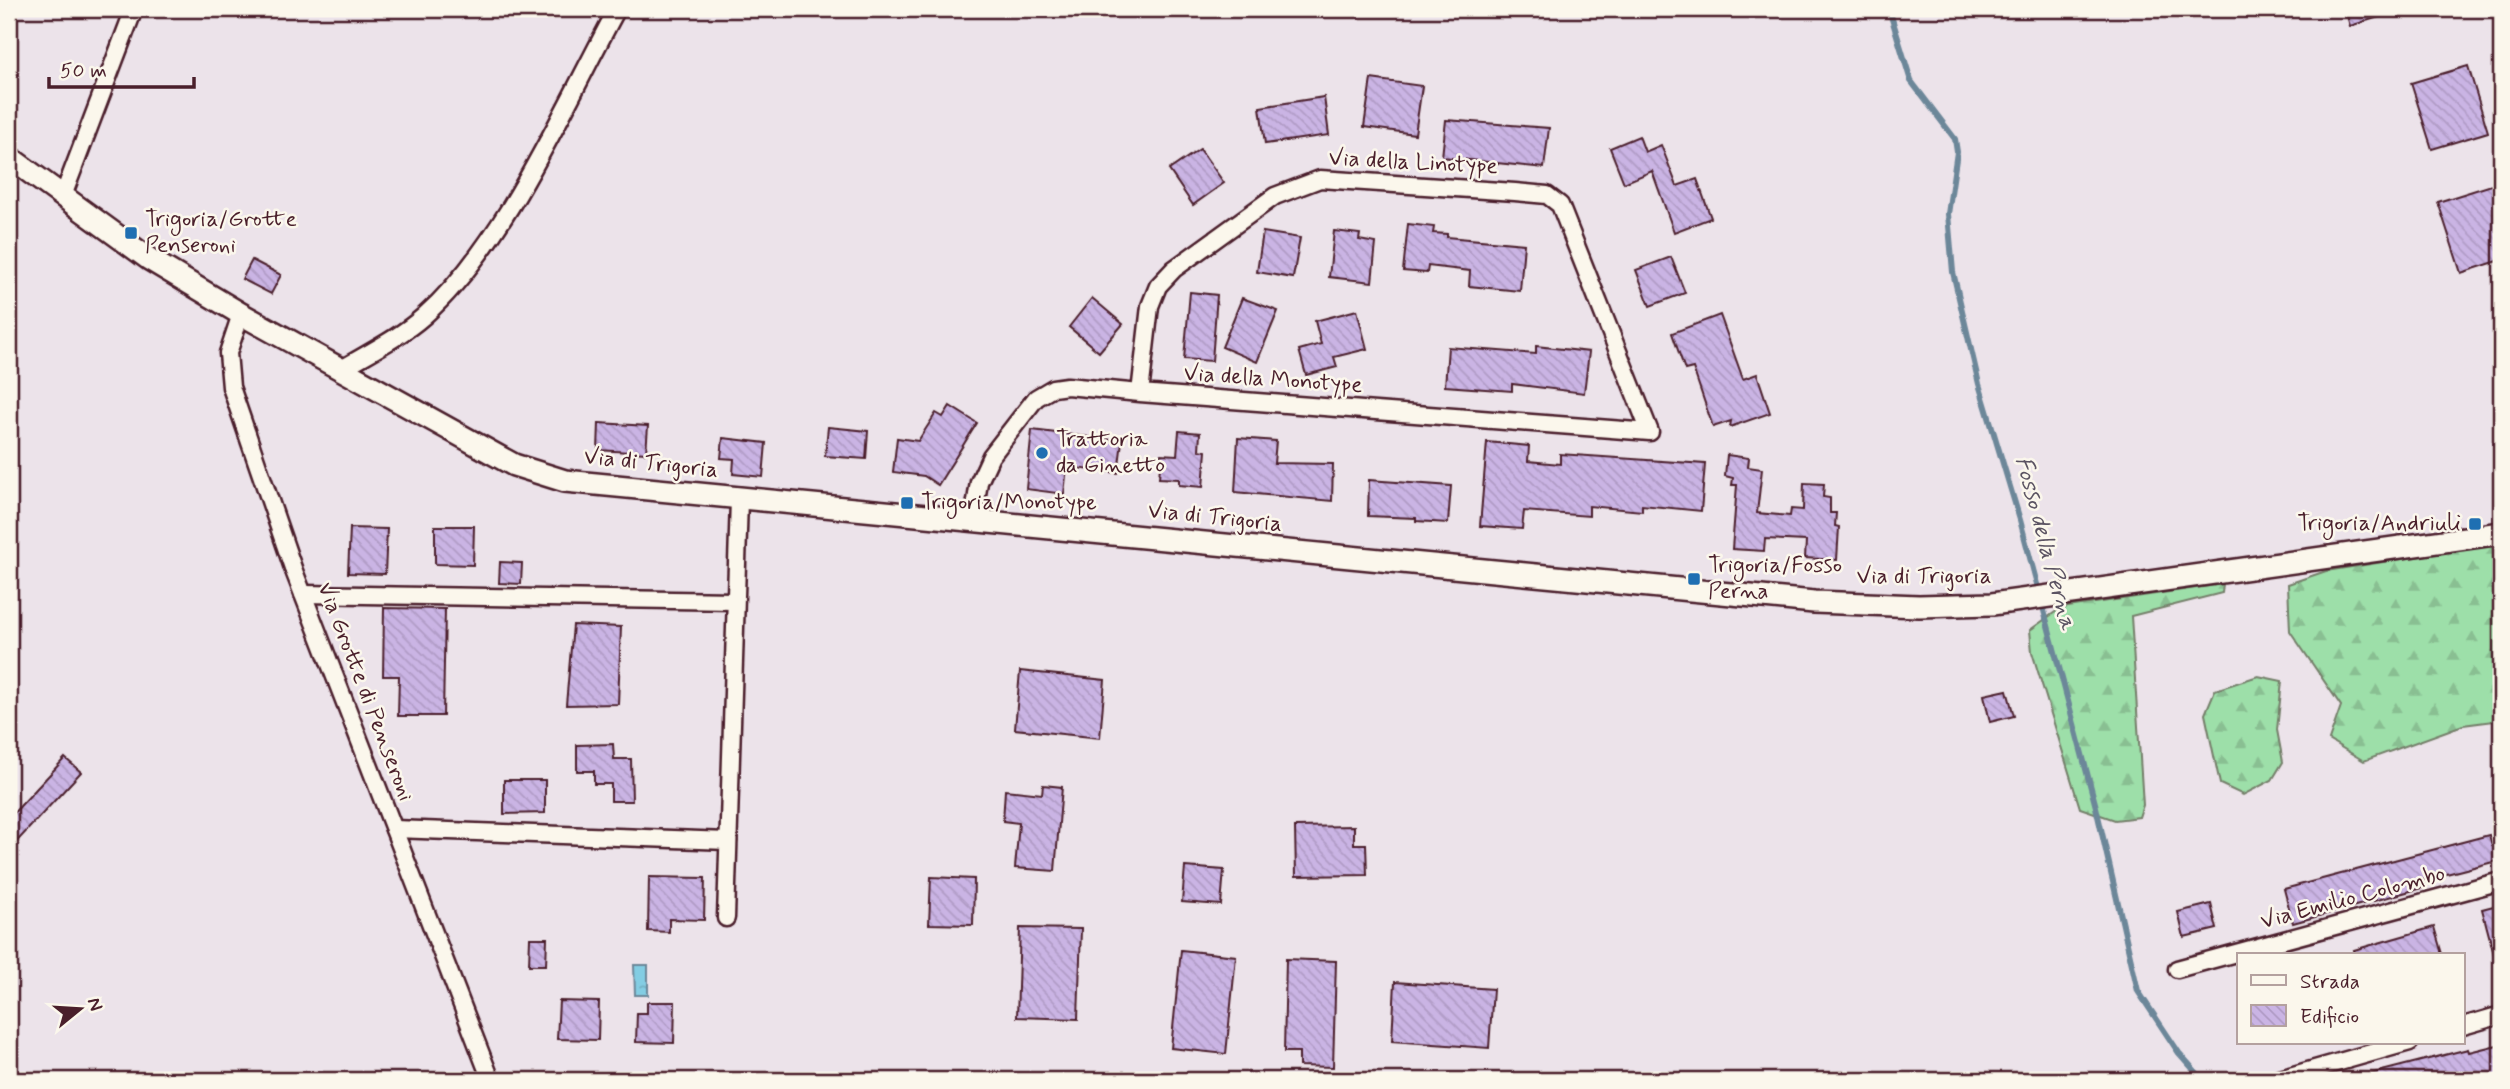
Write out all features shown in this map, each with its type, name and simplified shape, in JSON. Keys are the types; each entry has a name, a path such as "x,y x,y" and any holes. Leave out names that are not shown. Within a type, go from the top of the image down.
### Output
{"street":[{"path":"63,196 134,9"},
{"path":"343,368 413,324 463,274 506,214 617,9"},
{"name":"Via di Trigoria","path":"9,157 149,259 241,314 500,457 539,475 577,483 1814,602 1919,606 1992,604 2501,533"},
{"name":"Via della Linotype","path":"1140,393 1150,306 1158,286 1174,269 1275,196 1320,179 1515,192 1546,195 1560,205 1650,432"},
{"name":"Via Grotte di Penseroni","path":"241,314 228,353 230,380 303,594 491,1080"},
{"name":"Via della Monotype","path":"973,520 983,469 1040,395 1062,386 1650,432"},
{"path":"726,918 739,499"},
{"path":"303,594 735,601"},
{"path":"394,829 728,841"},
{"name":"Via Emilio Colombo","path":"2177,969 2501,881"},
{"path":"2464,1026 2501,1015"},
{"path":"2276,1080 2403,1044"}],"green space":[{"path":"2491,545 2501,547 2501,720 2463,725 2364,761 2329,740 2341,706 2290,631 2288,584 2326,571"},
{"path":"2223,584 2222,593 2131,616 2143,805 2139,817 2115,820 2080,808 2032,652 2030,630 2061,608"},
{"path":"2258,676 2282,681 2277,730 2283,762 2272,780 2243,795 2220,784 2205,714 2215,690"}],"water":[{"path":"634,965 648,965 648,995 635,995"}],"building":[{"path":"2345,9 2392,9 2392,13 2350,26"},
{"path":"2468,66 2488,132 2432,149 2411,83"},
{"path":"1371,79 1422,86 1415,134 1364,127"},
{"path":"1324,97 1329,135 1265,144 1260,107"},
{"path":"1446,120 1549,128 1544,168 1442,157"},
{"path":"1639,136 1645,152 1661,145 1677,186 1697,179 1711,218 1674,232 1652,171 1624,183 1610,148"},
{"path":"1200,149 1224,183 1193,205 1169,170"},
{"path":"2501,182 2501,260 2461,273 2438,202"},
{"path":"1408,224 1434,227 1433,233 1447,234 1447,237 1524,244 1520,291 1469,286 1470,271 1428,266 1427,273 1403,271"},
{"path":"1334,231 1360,234 1359,240 1376,243 1372,282 1329,277"},
{"path":"1263,232 1300,238 1293,278 1257,272"},
{"path":"1671,257 1685,293 1650,306 1636,270"},
{"path":"252,260 281,275 271,294 242,279"},
{"path":"1190,292 1217,295 1212,361 1184,359"},
{"path":"1092,298 1123,324 1099,352 1069,327"},
{"path":"1242,298 1278,311 1257,362 1222,347"},
{"path":"1357,310 1367,349 1334,357 1337,367 1306,375 1299,350 1321,344 1315,321"},
{"path":"1720,315 1743,379 1757,374 1770,413 1730,427 1731,421 1713,427 1693,368 1685,370 1672,333"},
{"path":"1536,346 1589,352 1584,393 1512,384 1512,391 1445,386 1448,347 1536,354"},
{"path":"950,406 977,423 938,485 924,476 893,472 897,438 918,441 936,413 943,417"},
{"path":"599,423 648,426 646,453 598,450"},
{"path":"828,427 868,431 866,459 825,456"},
{"path":"1032,430 1122,441 1118,473 1067,467 1064,494 1026,489"},
{"path":"1179,431 1200,433 1199,450 1206,451 1203,487 1179,485 1179,479 1159,478 1161,454 1177,455"},
{"path":"723,438 766,443 763,477 733,474 734,459 721,458"},
{"path":"1238,438 1276,441 1274,463 1333,464 1332,501 1235,492"},
{"path":"1487,442 1529,446 1528,461 1560,464 1560,454 1705,464 1701,511 1642,505 1642,511 1589,506 1589,516 1524,511 1522,529 1480,526"},
{"path":"1727,455 1749,458 1748,467 1762,469 1757,513 1790,516 1791,509 1803,510 1804,483 1824,484 1823,497 1830,498 1830,513 1836,513 1835,526 1839,527 1837,560 1805,558 1806,541 1765,539 1764,551 1732,549 1737,485 1732,485 1733,478 1725,476"},
{"path":"1369,480 1451,486 1448,523 1416,521 1416,518 1368,516"},
{"path":"435,526 474,526 473,565 435,564"},
{"path":"350,528 387,529 385,574 348,573"},
{"path":"500,562 522,563 521,584 499,583"},
{"path":"384,608 445,609 443,716 398,716 399,676 383,676"},
{"path":"573,625 621,627 618,704 566,705"},
{"path":"1020,671 1105,680 1100,738 1015,729"},
{"path":"2007,690 2014,716 1990,722 1984,695"},
{"path":"613,744 614,759 631,759 632,801 611,801 611,784 594,784 594,771 577,771 577,745"},
{"path":"65,758 81,772 9,850 9,818"},
{"path":"504,780 545,780 545,813 504,814"},
{"path":"1043,785 1062,787 1055,871 1015,868 1019,823 1003,821 1005,790 1042,794"},
{"path":"1354,826 1354,844 1366,844 1367,875 1296,876 1295,827"},
{"path":"2489,835 2492,845 2498,843 2501,860 2423,880 2425,887 2293,923 2284,889"},
{"path":"1185,867 1224,870 1221,905 1182,902"},
{"path":"649,877 705,878 704,920 669,919 669,932 648,931"},
{"path":"931,877 974,879 973,925 929,924"},
{"path":"2211,904 2217,929 2184,937 2178,912"},
{"path":"2501,904 2501,962 2496,962 2482,909"},
{"path":"2434,927 2442,953 2355,953 2354,950"},
{"path":"1020,928 1081,929 1078,1019 1017,1017"},
{"path":"530,938 547,938 546,965 529,965"},
{"path":"1181,950 1236,956 1226,1054 1171,1048"},
{"path":"1286,959 1336,961 1333,1067 1299,1066 1299,1052 1284,1052"},
{"path":"1395,982 1493,989 1489,1048 1392,1041"},
{"path":"559,1001 599,1002 598,1040 557,1039"},
{"path":"647,1002 675,1002 674,1043 636,1042 637,1013 647,1013"},
{"path":"2501,1044 2501,1080 2370,1080 2370,1074 2468,1049 2469,1052"}],"waterway":[{"name":"Fosso della Perna","path":"1889,9 1911,81 1955,139 1957,152 1948,214 1953,272 1979,384 2020,520 2096,807 2138,991 2179,1053 2203,1080"}],"place":[{"name":"Trigoria/Grotte Penseroni","path":"131,233"},
{"name":"Trattoria da Ginetto","path":"1042,453"},
{"name":"Trigoria/Monotype","path":"907,503"},
{"name":"Trigoria/Andriuli","path":"2475,524"},
{"name":"Trigoria/Fosso Perna","path":"1694,579"}]}
